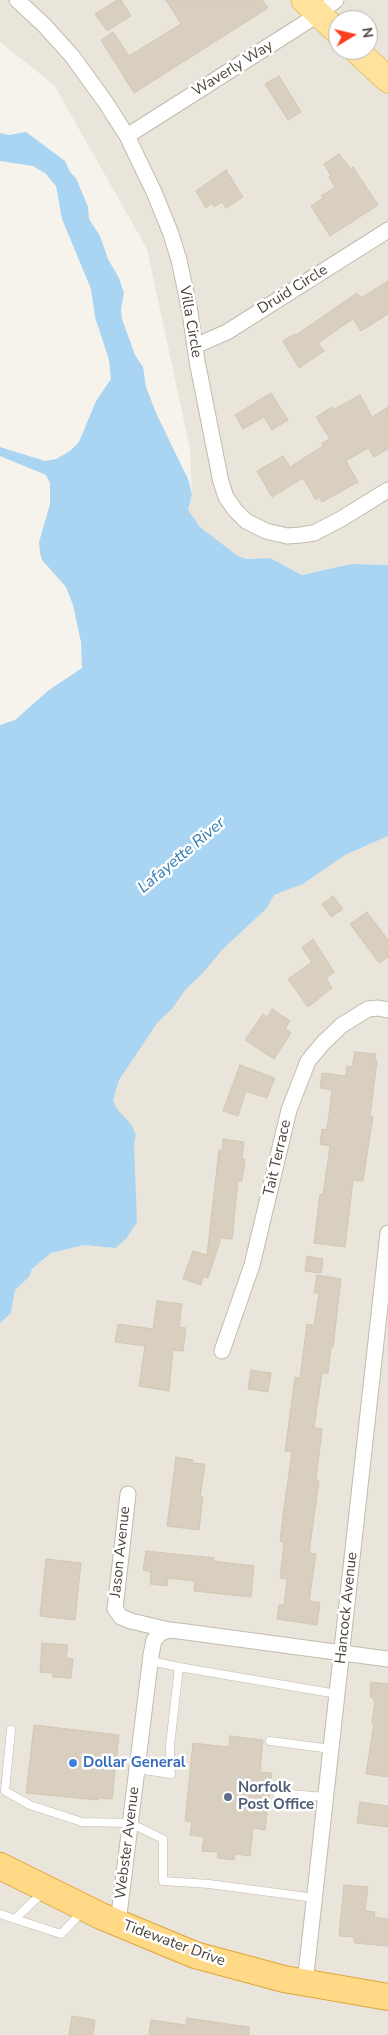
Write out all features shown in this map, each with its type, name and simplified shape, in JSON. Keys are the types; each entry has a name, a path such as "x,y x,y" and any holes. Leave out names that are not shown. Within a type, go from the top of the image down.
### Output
{"highway":[{"name":"Tidewater Drive","path":"0,1866 85,1908 195,1955 305,1983 388,1997"}],"main road":[{"path":"320,5 328,17"},
{"path":"367,60 388,80"}],"street":[{"name":"Villa Circle","path":"19,2 44,25 72,56 106,103 127,136 154,192 179,260 221,482 226,497 235,510 246,521 266,531 288,536 314,533 388,490"},
{"name":"Waverly Way","path":"127,136 320,5"},
{"name":"Druid Circle","path":"195,346 227,332 388,230"},
{"name":"Tait Terrace","path":"222,1351 252,1265 289,1110 308,1061 342,1025 368,1009 388,1010"},
{"name":"Hancock Avenue","path":"305,1983 388,1233"},
{"name":"Jason Avenue","path":"128,1494 115,1609 121,1617 131,1621 169,1630"},
{"path":"169,1630 388,1659"},
{"name":"Webster Avenue","path":"118,1923 150,1661 154,1640 161,1633 169,1630"}],"lane":[{"path":"150,1661 337,1694"},
{"path":"137,1769 171,1774 170,1745 179,1667"},
{"path":"11,1730 5,1791 30,1805 82,1822 130,1823 163,1839 163,1880 315,1898"},
{"path":"270,1741 331,1749"},
{"path":"278,1793 326,1797"},
{"path":"15,1919 46,1889"},
{"path":"0,1914 60,1934 85,1908"}],"shaded area":[{"path":"0,0 388,0 388,565 351,564 302,575 270,558 246,559 238,556 200,527 188,511 192,494 190,449 147,249 54,85 0,42"},
{"path":"388,836 388,2035 0,2035 0,1323 11,1313 15,1290 29,1277 32,1269 51,1253 84,1245 115,1248 136,1135 131,1124 117,1109 113,1100 119,1080 158,1022 172,1009 186,989 202,974 222,950 267,908 274,895 303,884 345,855"}],"water":[{"name":"Lafayette River","path":"26,132 65,161 70,172 76,178 88,207 89,219 100,236 108,259 119,278 124,293 121,309 122,319 135,355 143,367 146,387 156,413 188,479 192,494 188,510 200,527 238,556 246,559 270,558 302,575 351,564 388,565 388,836 345,855 303,884 274,895 267,908 222,950 202,974 186,989 172,1009 158,1022 119,1080 113,1100 117,1109 131,1124 136,1135 134,1144 137,1222 126,1239 115,1248 84,1245 51,1253 32,1269 29,1277 15,1290 11,1313 0,1323 0,725 15,720 49,690 82,668 81,642 73,605 66,587 42,560 40,553 39,542 50,504 50,483 46,475 0,456 0,447 45,461 56,459 70,451 79,442 96,401 111,379 109,360 95,317 91,289 62,219 56,186 46,174 33,166 0,161 0,133 9,135"}],"building":[{"path":"117,0 121,0 131,16 107,31 95,14"},
{"path":"166,0 262,0 268,8 134,93 101,40 113,32 129,56 181,24"},
{"path":"279,76 301,112 288,120 265,84"},
{"path":"339,154 351,169 353,167 378,205 330,236 311,206 323,198 321,196 335,187 324,164"},
{"path":"226,170 243,197 226,208 222,202 214,207 212,203 206,208 196,191"},
{"path":"388,281 388,314 361,331 353,319 318,343 324,351 299,368 283,341 296,335 357,293 361,298"},
{"path":"271,393 288,420 272,430 264,417 243,429 235,415"},
{"path":"360,395 372,417 388,407 388,449 374,457 368,448 346,461 358,482 322,502 319,497 316,500 303,478 272,497 257,471 283,456 290,467 323,446 322,443 330,439 316,417 332,407 333,410"},
{"path":"333,896 343,909 331,917 322,904"},
{"path":"367,912 388,940 388,957 379,963 350,924"},
{"path":"313,939 334,972 326,978 332,988 308,1007 288,979 312,962 302,948"},
{"path":"272,1009 290,1021 285,1028 291,1033 274,1059 245,1040 263,1014 267,1017"},
{"path":"355,1052 376,1054 375,1060 377,1061 370,1116 373,1116 363,1181 353,1180 345,1247 314,1243 320,1194 323,1195 330,1146 320,1144 322,1129 327,1130 332,1090 320,1088 322,1073 346,1076 347,1066 352,1067"},
{"path":"240,1065 275,1078 267,1098 246,1091 238,1116 223,1111"},
{"path":"223,1139 244,1142 242,1159 245,1159 242,1181 238,1181 232,1239 221,1238 208,1278 203,1276 201,1285 183,1279 193,1251 207,1255 219,1150 222,1151"},
{"path":"307,1256 323,1259 321,1273 305,1271"},
{"path":"317,1275 341,1279 333,1347 331,1347 328,1373 322,1373 314,1428 322,1429 316,1480 319,1481 309,1553 316,1554 309,1601 320,1603 317,1625 277,1619 279,1605 284,1605 287,1579 280,1578 284,1543 280,1541 292,1452 285,1451 295,1377 300,1378 307,1324 314,1325 319,1293 314,1293"},
{"path":"157,1301 182,1304 179,1327 186,1328 183,1351 173,1350 169,1391 139,1386 145,1346 115,1342 118,1324 153,1329"},
{"path":"251,1370 271,1373 268,1392 248,1389"},
{"path":"176,1457 193,1460 192,1463 205,1464 200,1497 203,1497 199,1530 167,1526"},
{"path":"146,1551 214,1558 213,1561 254,1566 251,1597 194,1591 195,1581 168,1578 167,1586 150,1584 151,1572 143,1570"},
{"path":"46,1559 81,1563 75,1620 40,1616"},
{"path":"42,1643 68,1645 66,1658 73,1659 71,1678 53,1677 53,1673 40,1672"},
{"path":"371,1682 388,1684 388,1777 366,1774 374,1723 372,1723 375,1700 373,1700 373,1697 370,1697"},
{"name":"Dollar General","path":"34,1725 119,1735 112,1799 98,1798 98,1800 26,1793"},
{"name":"Norfolk Post Office","path":"230,1736 263,1740 260,1772 272,1773 265,1830 253,1828 250,1856 235,1854 234,1860 217,1858 218,1852 202,1851 204,1837 190,1835 192,1822 185,1821 193,1743 229,1747"},
{"path":"360,1802 388,1806 388,1827 357,1823"},
{"path":"344,1885 368,1887 365,1911 375,1912 374,1917 388,1919 388,1946 354,1943 354,1937 339,1936"},
{"path":"72,2016 95,2020 93,2035 69,2035"},
{"path":"187,2018 249,2027 249,2035 150,2035 149,2033 151,2020 186,2025"}],"place":[{"name":"Dollar General","path":"73,1763"},
{"name":"Norfolk Post Office","path":"228,1797"}]}
